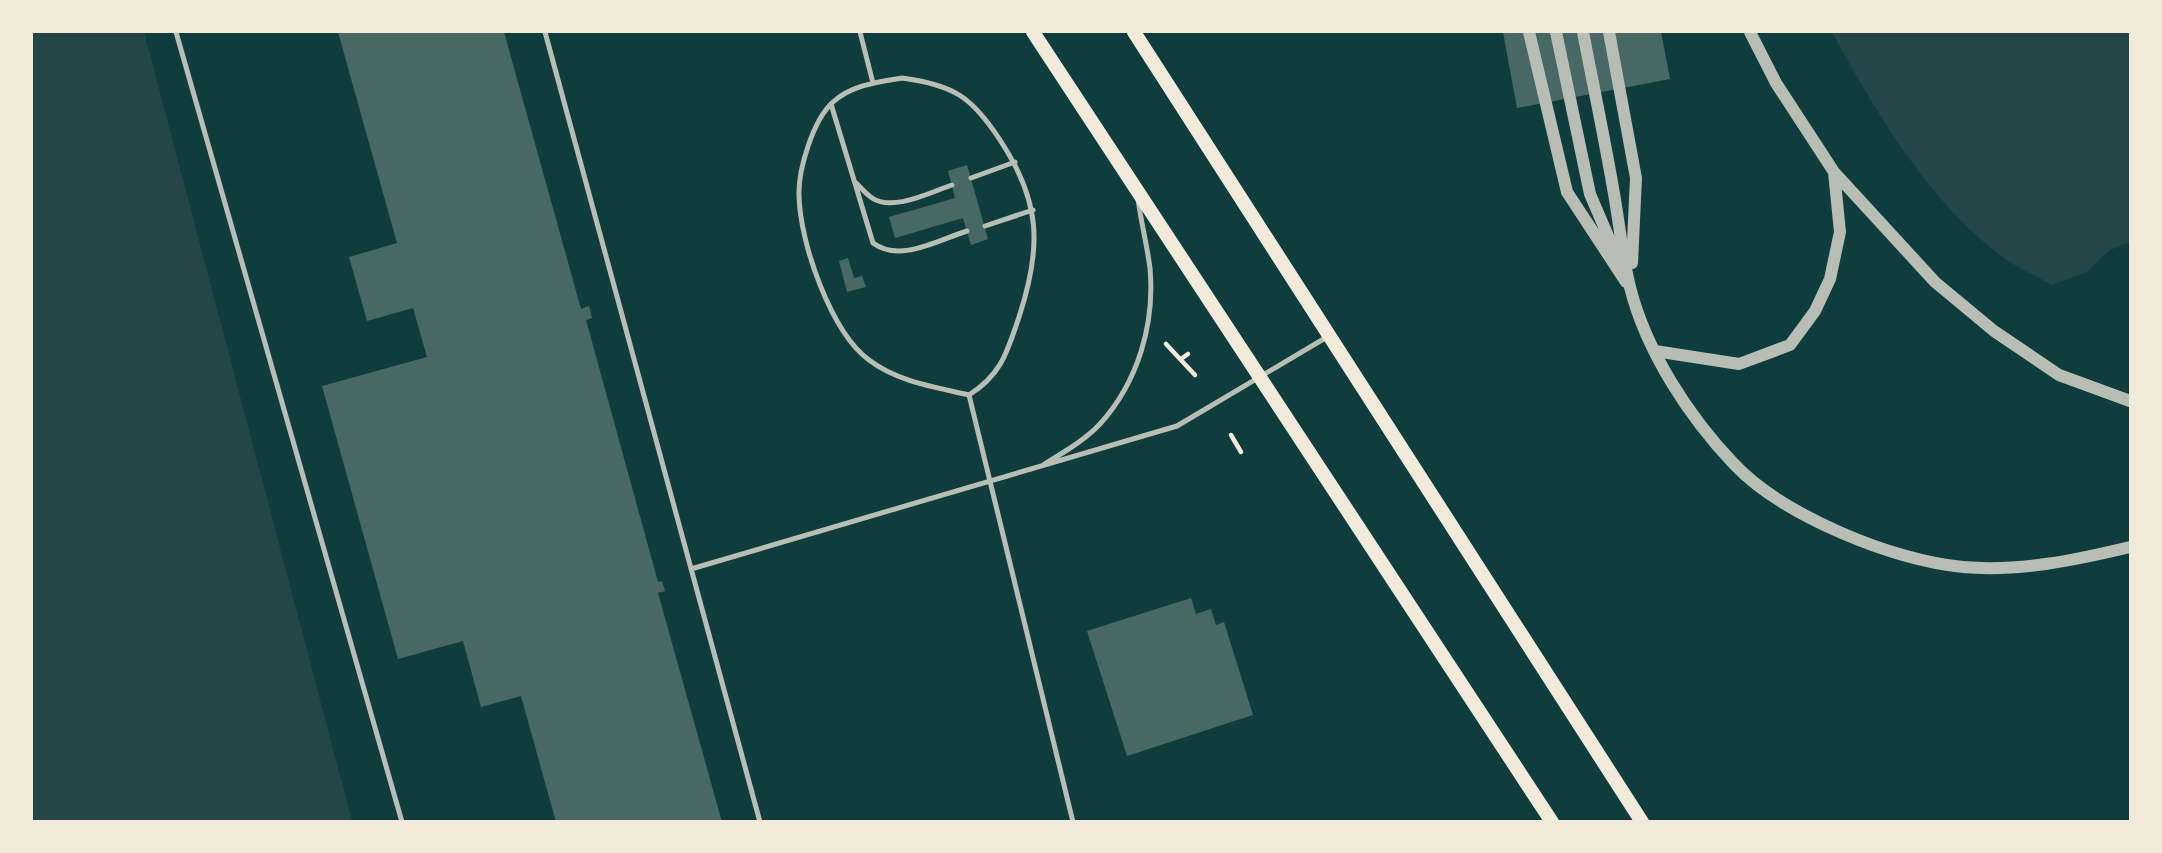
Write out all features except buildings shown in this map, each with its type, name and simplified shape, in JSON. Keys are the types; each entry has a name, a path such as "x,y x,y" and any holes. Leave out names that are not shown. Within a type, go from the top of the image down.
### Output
{"main road":[{"path":"1033,32 1259,380 1552,821"},
{"path":"1134,32 1642,821"}],"street":[{"path":"1528,32 1567,192 1630,288"},
{"path":"1556,32 1590,194 1655,351 1690,411 1735,466 1783,502 1839,533 1912,557 1962,567 2014,568 2130,547"},
{"path":"1583,32 1630,288"},
{"path":"1609,32 1636,178 1630,288"},
{"path":"1750,32 1776,83 1834,172 1935,282 1994,331 2059,375 2130,401"},
{"path":"1655,351 1739,364 1790,345 1815,311 1830,279 1840,232 1834,172"}],"lane":[{"path":"176,32 402,821"},
{"path":"545,32 760,821"},
{"path":"860,32 873,83"},
{"path":"902,78 956,90 981,111 1015,162 1033,210 1036,240 1032,270 1005,356 989,382 969,396 894,375 868,359 838,323 809,246 799,197 803,162 831,104 851,90 902,78"},
{"path":"831,104 873,243 881,250 903,252 967,231"},
{"path":"971,178 1015,162"},
{"path":"854,181 874,200 889,202 904,201 951,185"},
{"path":"1037,469 1098,425 1118,401 1139,360 1150,301 1150,268 1137,192"},
{"path":"985,226 1033,210"},
{"path":"691,569 991,484 1177,426 1259,380 1329,335"},
{"path":"969,396 1073,821"}],"path":[{"path":"1159,335 1195,375"},
{"path":"1181,359 1188,354"},
{"path":"1231,435 1241,452"}],"shaded area":[{"path":"32,32 144,32 352,821 32,821"},
{"path":"1832,32 2130,32 2130,242 2110,250 2087,272 2052,285 2003,258 1971,230 1924,179 1884,122"}]}
